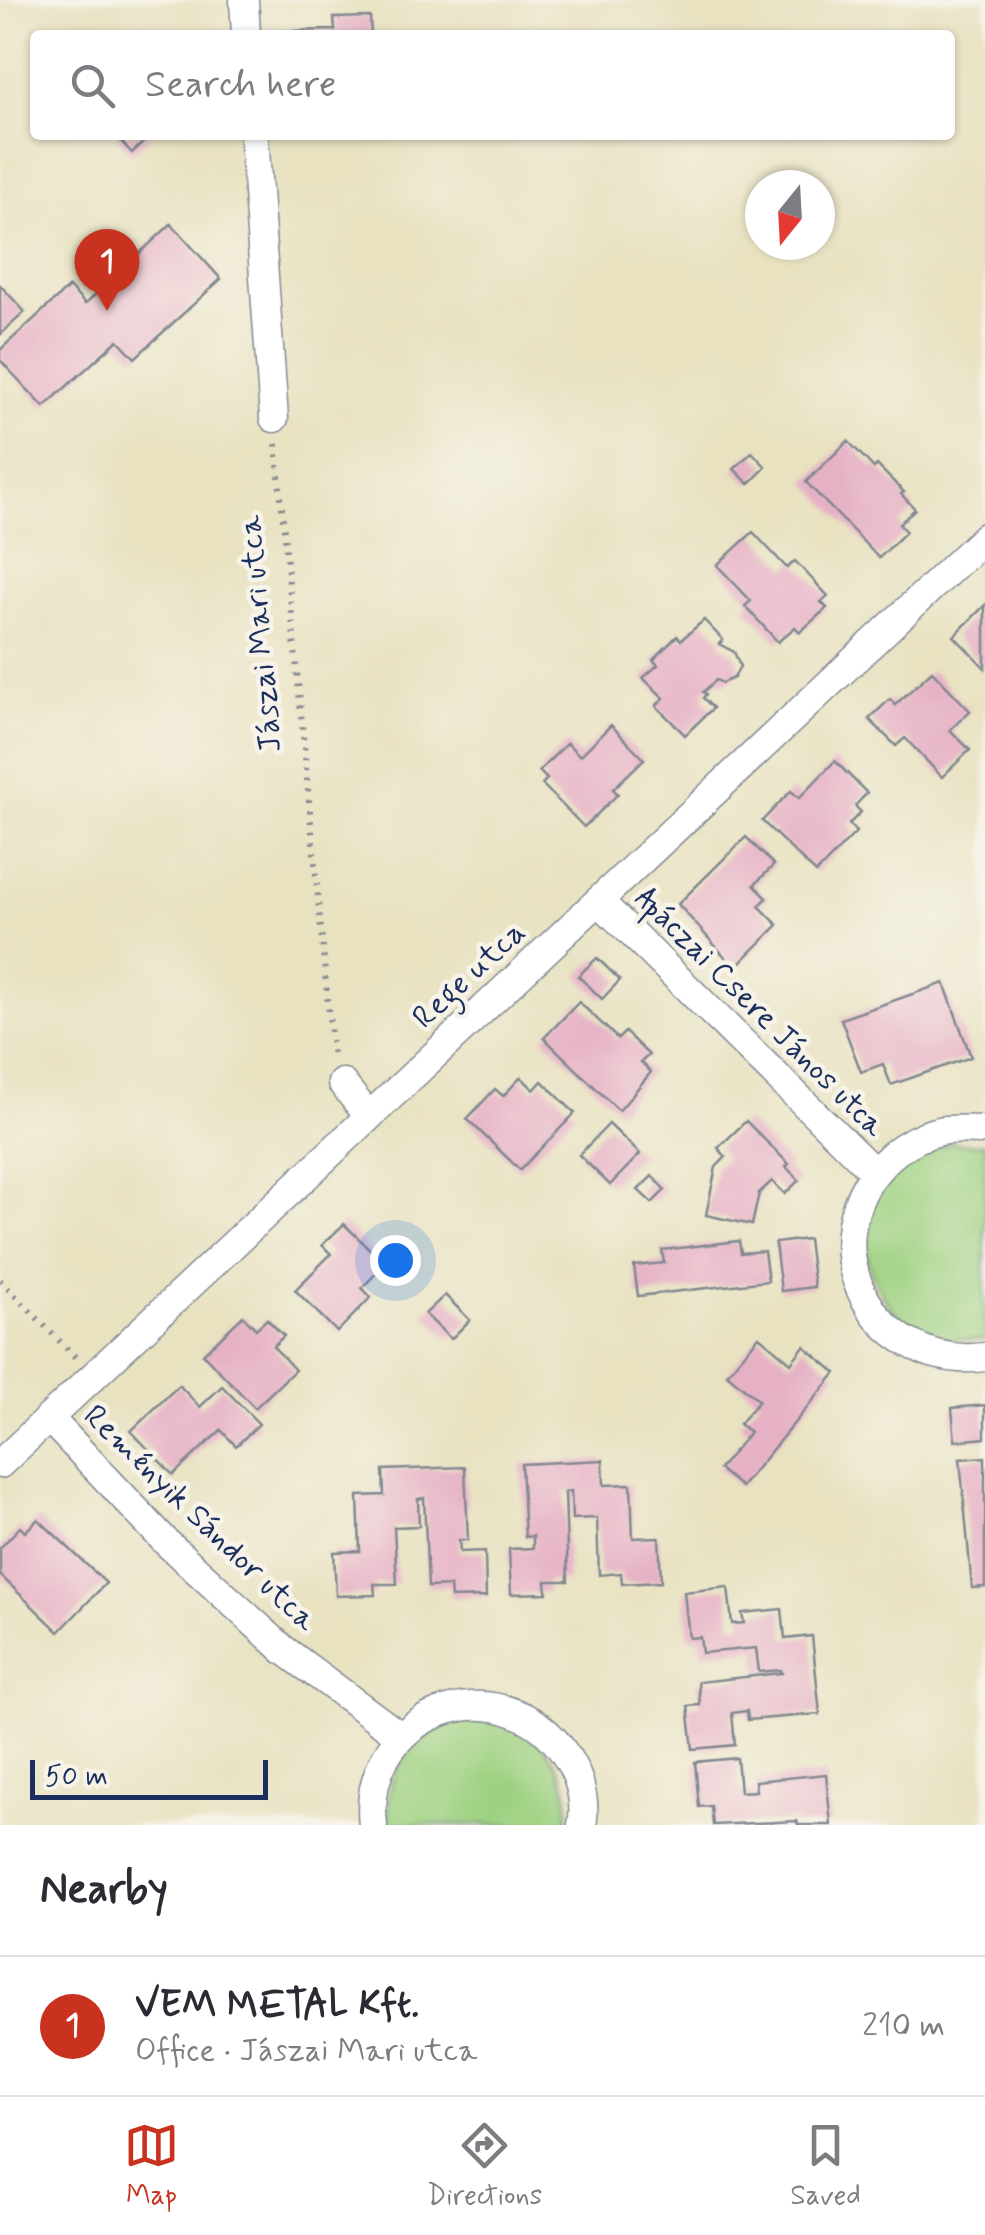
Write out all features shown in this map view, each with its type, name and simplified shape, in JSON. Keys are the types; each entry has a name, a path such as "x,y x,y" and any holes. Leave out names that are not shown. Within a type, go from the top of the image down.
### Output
{"street":[{"path":"244,0 246,30"},
{"path":"254,140 274,418"},
{"name":"Rege utca","path":"0,1464 985,537"},
{"name":"Apáczai Csere János utca","path":"599,901 874,1172"},
{"path":"342,1083 368,1115"},
{"name":"Apáczai Csere János utca","path":"985,1130 944,1130 904,1144 874,1172 855,1206 849,1245 856,1283 876,1317 905,1343 942,1357 985,1357"},
{"name":"Reményik Sándor utca","path":"49,1418 167,1543 284,1650 400,1736"},
{"path":"373,1825 370,1803 379,1767 400,1736 430,1714 465,1705 502,1707 536,1722 562,1747 579,1779 582,1825"}],"path":[{"name":"Jászai Mari utca","path":"274,418 334,1065 342,1083"},
{"path":"0,1280 93,1376"}],"green space":[{"path":"950,1143 985,1144 982,1340 939,1338 915,1328 882,1295 866,1253 870,1208 880,1188 908,1160"},
{"path":"470,1718 518,1728 544,1748 566,1791 567,1825 388,1825 391,1784 406,1754 432,1733"}],"building":[{"path":"370,17 371,30 335,30 334,18"},
{"path":"120,140 146,140 132,153"},
{"path":"171,224 221,279 135,358 118,340 44,407 0,360 0,350 69,287 85,304"},
{"path":"0,285 25,312 0,335"},
{"path":"848,441 904,492 901,494 915,509 899,524 906,532 879,558 806,482"},
{"path":"752,452 766,467 749,484 734,469"},
{"path":"753,532 787,568 795,561 828,596 821,602 827,608 800,632 795,627 778,642 745,606 751,601 717,565"},
{"path":"985,605 985,668 954,636"},
{"path":"704,620 723,640 719,644 734,652 740,666 734,678 722,683 716,680 703,692 703,698 713,708 685,735 656,706 664,698 643,678 658,665 653,660 677,636 681,640"},
{"path":"932,671 970,711 950,730 970,750 942,777 905,738 896,746 869,719 890,699 895,705"},
{"path":"611,725 644,759 613,789 618,794 584,827 542,784 547,779 539,771 567,743 580,756"},
{"path":"835,761 867,793 855,806 861,812 849,824 856,832 816,873 762,821 791,791 799,798"},
{"path":"746,837 774,865 754,885 767,898 759,906 778,925 735,968 678,904"},
{"path":"597,958 620,980 602,999 578,976"},
{"path":"944,983 971,1057 891,1085 883,1064 861,1072 841,1019"},
{"path":"579,1002 618,1039 625,1032 649,1055 641,1062 651,1072 619,1111 544,1038"},
{"path":"521,1077 534,1090 542,1081 575,1113 520,1170 467,1119 495,1089 503,1096"},
{"path":"746,1121 789,1164 786,1167 799,1180 785,1194 772,1181 759,1193 752,1225 706,1215 716,1167 726,1157 718,1148"},
{"path":"609,1124 640,1154 610,1185 579,1155"},
{"path":"652,1176 665,1190 652,1203 638,1190"},
{"path":"344,1224 385,1264 362,1288 371,1297 337,1332 295,1290 331,1254 322,1245"},
{"path":"808,1239 814,1287 781,1291 775,1243"},
{"path":"739,1241 741,1253 764,1251 768,1281 638,1296 634,1266 664,1263 662,1250"},
{"path":"445,1295 470,1320 451,1339 425,1314"},
{"path":"243,1316 256,1329 267,1319 284,1336 273,1346 295,1370 255,1408 203,1354"},
{"path":"759,1336 791,1363 804,1346 836,1373 741,1487 719,1469 750,1432 739,1424 759,1401 727,1374"},
{"path":"179,1385 200,1407 222,1386 259,1424 236,1446 221,1430 173,1475 131,1431"},
{"path":"985,1405 985,1438 955,1441 952,1408"},
{"path":"985,1457 985,1587 972,1588 960,1459"},
{"path":"603,1460 604,1485 631,1484 633,1538 659,1537 661,1582 622,1584 621,1573 599,1575 597,1518 572,1519 571,1491 565,1492 568,1581 546,1581 547,1593 511,1594 509,1549 533,1548 533,1536 525,1537 521,1464"},
{"path":"465,1467 468,1540 459,1540 460,1552 485,1551 486,1597 451,1598 450,1586 428,1587 424,1498 418,1499 419,1526 394,1527 397,1584 374,1584 375,1595 336,1596 334,1552 360,1551 358,1496 384,1495 383,1470"},
{"path":"38,1519 106,1583 59,1632 0,1575 0,1548 20,1527 25,1532"},
{"path":"728,1587 732,1624 744,1623 742,1613 782,1609 785,1639 812,1636 820,1714 748,1720 747,1711 732,1713 735,1745 693,1749 688,1706 700,1705 698,1682 782,1673 759,1672 756,1648 702,1653 700,1637 689,1638 684,1592"},
{"path":"737,1758 740,1792 756,1791 755,1781 826,1774 831,1825 798,1825 797,1821 713,1825 711,1806 699,1807 695,1762"}],"place":[{"name":"VEM METAL Kft.","path":"107,311"}]}
